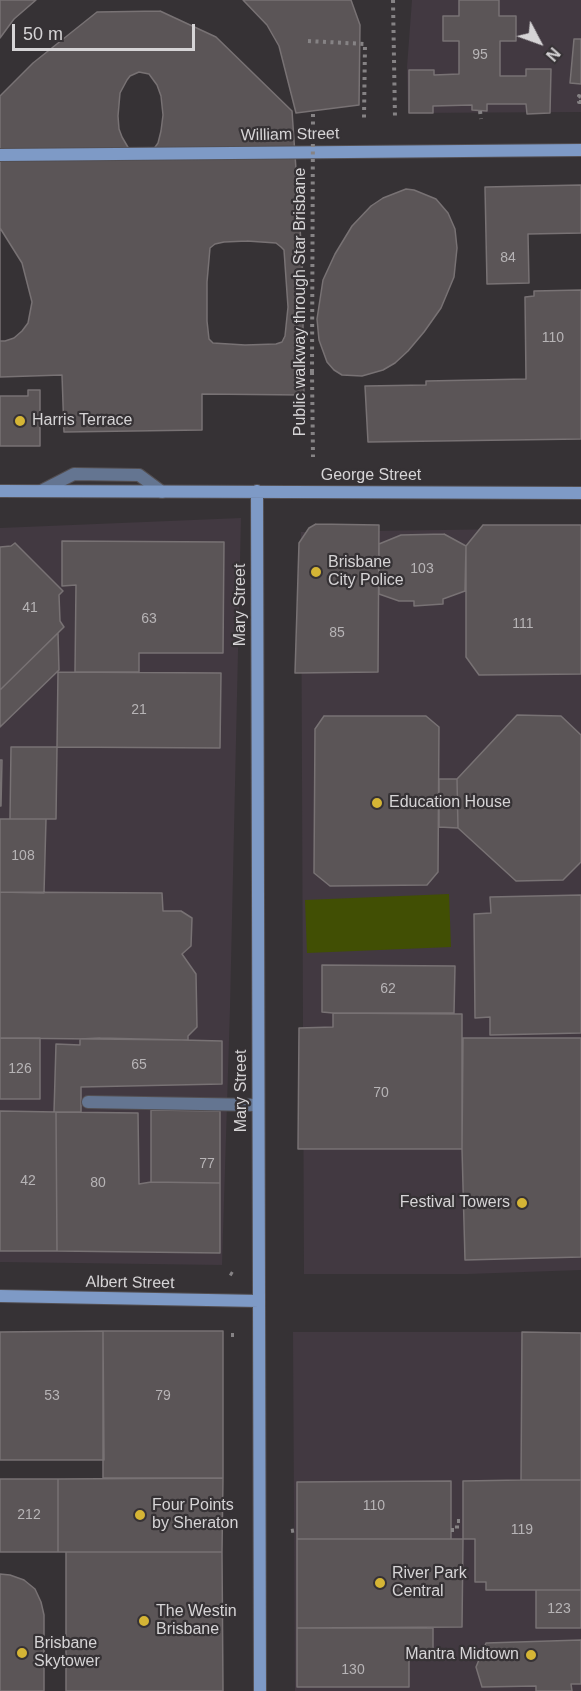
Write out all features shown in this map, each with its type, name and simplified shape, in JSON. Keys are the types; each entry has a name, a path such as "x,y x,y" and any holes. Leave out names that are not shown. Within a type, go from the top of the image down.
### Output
{"street":[{"name":"William Street","path":"0,155 581,150"},
{"name":"George Street","path":"0,491 581,493"},
{"name":"Mary Street","path":"257,491 260,1691"},
{"name":"Albert Street","path":"0,1296 259,1301"}],"lane":[{"name":"George Street","path":"41,491 74,474 138,475 162,492"},
{"path":"88,1102 258,1105"}],"path":[{"path":"393,0 395,118"},
{"path":"308,41 365,44 363,118"},
{"path":"581,97 579,96 579,102 581,102"},
{"path":"480,111 481,119"},
{"name":"Public walkway through Star Brisbane","path":"313,112 313,457"},
{"path":"230,1273 235,1276"},
{"path":"231,1335 237,1335"},
{"path":"451,1530 457,1530 457,1521 463,1521"},
{"path":"291,1530 297,1530"}],"shaded area":[{"path":"412,0 581,0 581,112 408,113 407,67"},
{"path":"241,518 222,1265 0,1262 0,528"},
{"path":"581,528 581,1270 468,1274 304,1274 301,532"},
{"path":"293,1332 581,1332 581,1691 295,1691"}],"green space":[{"path":"449,894 451,947 307,953 305,900"}],"building":[{"path":"0,0 36,0 14,19 0,38"},
{"path":"243,0 351,0 360,25 359,105 296,113 279,46 267,25"},
{"path":"459,0 499,0 499,16 516,16 516,41 500,41 500,76 526,76 526,69 551,69 550,113 527,114 526,104 487,104 487,111 472,110 472,105 433,106 433,113 409,113 409,70 434,70 434,75 459,74 459,41 443,41 443,16 459,16"},
{"path":"160,11 216,37 292,111 302,257 304,395 202,394 202,430 64,432 62,375 0,377 0,96 33,63 97,12","holes":["139,72 149,74 161,96 163,115 161,131 158,143 153,150 129,149 119,129 120,93 130,76","224,242 276,243 284,250 288,307 285,336 282,342 276,344 213,343 209,339 207,321 210,248"]},
{"path":"574,39 581,39 581,84 570,83"},
{"path":"581,185 581,233 528,234 529,283 487,284 485,187"},
{"path":"406,189 436,199 448,213 455,229 457,248 454,277 441,308 424,332 395,363 383,370 362,376 342,375 327,362 319,340 317,319 323,280 352,226 371,206 383,198"},
{"path":"0,228 22,263 32,302 28,323 14,338 5,341 0,341"},
{"path":"581,290 581,439 368,442 365,386 426,385 426,381 526,379 525,297 534,296 534,291"},
{"name":"Harris Terrace","path":"28,390 40,390 40,446 0,446 0,396 28,396"},
{"path":"316,524 379,525 378,672 295,673 299,543 309,528"},
{"path":"483,525 581,525 581,674 479,675 466,657 466,546"},
{"path":"444,534 466,546 465,591 443,599 443,604 414,606 414,601 399,601 379,594 379,544 401,535"},
{"path":"62,541 224,542 223,653 139,653 139,672 75,672 76,585 62,586"},
{"path":"15,543 63,591 59,595 60,621 64,627 0,690 0,547 11,546"},
{"path":"58,633 59,670 0,727 0,690"},
{"path":"58,672 221,673 220,748 57,747"},
{"path":"517,715 561,716 581,735 581,862 563,880 516,881 458,828 457,779"},
{"name":"Education House","path":"324,716 426,716 439,727 438,872 427,885 330,886 314,873 315,729"},
{"path":"11,747 57,747 56,819 10,819"},
{"path":"0,760 2,760 1,806 0,806"},
{"path":"439,779 457,779 458,828 439,827"},
{"path":"0,819 46,819 44,893 0,892"},
{"path":"0,892 162,893 163,911 181,911 192,918 191,946 182,954 196,974 197,1027 188,1036 188,1040 0,1038"},
{"path":"581,895 581,1033 490,1035 490,1017 475,1018 474,914 491,913 490,897"},
{"path":"322,965 455,966 454,1013 322,1012"},
{"path":"333,1013 462,1014 462,1149 298,1149 299,1028 333,1027"},
{"path":"0,1038 40,1038 40,1099 0,1099"},
{"name":"Festival Towers","path":"463,1038 581,1038 581,1257 465,1260 462,1149"},
{"path":"80,1039 222,1041 222,1084 81,1087 81,1112 54,1112 56,1044 80,1045"},
{"path":"151,1110 220,1111 220,1183 151,1182"},
{"path":"0,1111 56,1112 57,1251 0,1251"},
{"path":"56,1112 138,1113 139,1184 151,1182 220,1183 220,1253 57,1251"},
{"path":"103,1331 223,1331 223,1478 103,1478"},
{"path":"103,1331 104,1460 0,1460 0,1332"},
{"path":"522,1332 581,1333 581,1480 521,1480"},
{"name":"Four Points by Sheraton","path":"223,1478 222,1552 58,1552 58,1479"},
{"path":"0,1479 58,1479 58,1552 0,1552"},
{"path":"581,1480 581,1590 486,1590 486,1582 475,1582 475,1539 463,1539 463,1481"},
{"path":"451,1481 451,1539 297,1539 297,1482"},
{"name":"River Park Central","path":"297,1539 463,1539 462,1627 297,1628"},
{"name":"The Westin Brisbane","path":"66,1552 222,1552 223,1691 66,1691"},
{"name":"Brisbane Skytower","path":"0,1574 24,1580 35,1589 41,1602 44,1615 44,1691 0,1691"},
{"path":"536,1590 581,1590 581,1628 536,1628"},
{"path":"297,1628 433,1628 433,1653 409,1653 409,1687 297,1687"},
{"name":"Mantra Midtown","path":"581,1640 581,1684 571,1684 572,1691 536,1691 536,1686 482,1687 476,1667 486,1643"}],"place":[{"name":"Harris Terrace","path":"20,421"},
{"name":"Brisbane City Police","path":"316,572"},
{"name":"Education House","path":"377,803"},
{"name":"Festival Towers","path":"522,1203"},
{"name":"Four Points by Sheraton","path":"140,1515"},
{"name":"River Park Central","path":"380,1583"},
{"name":"The Westin Brisbane","path":"144,1621"},
{"name":"Brisbane Skytower","path":"22,1653"},
{"name":"Mantra Midtown","path":"531,1655"}]}
